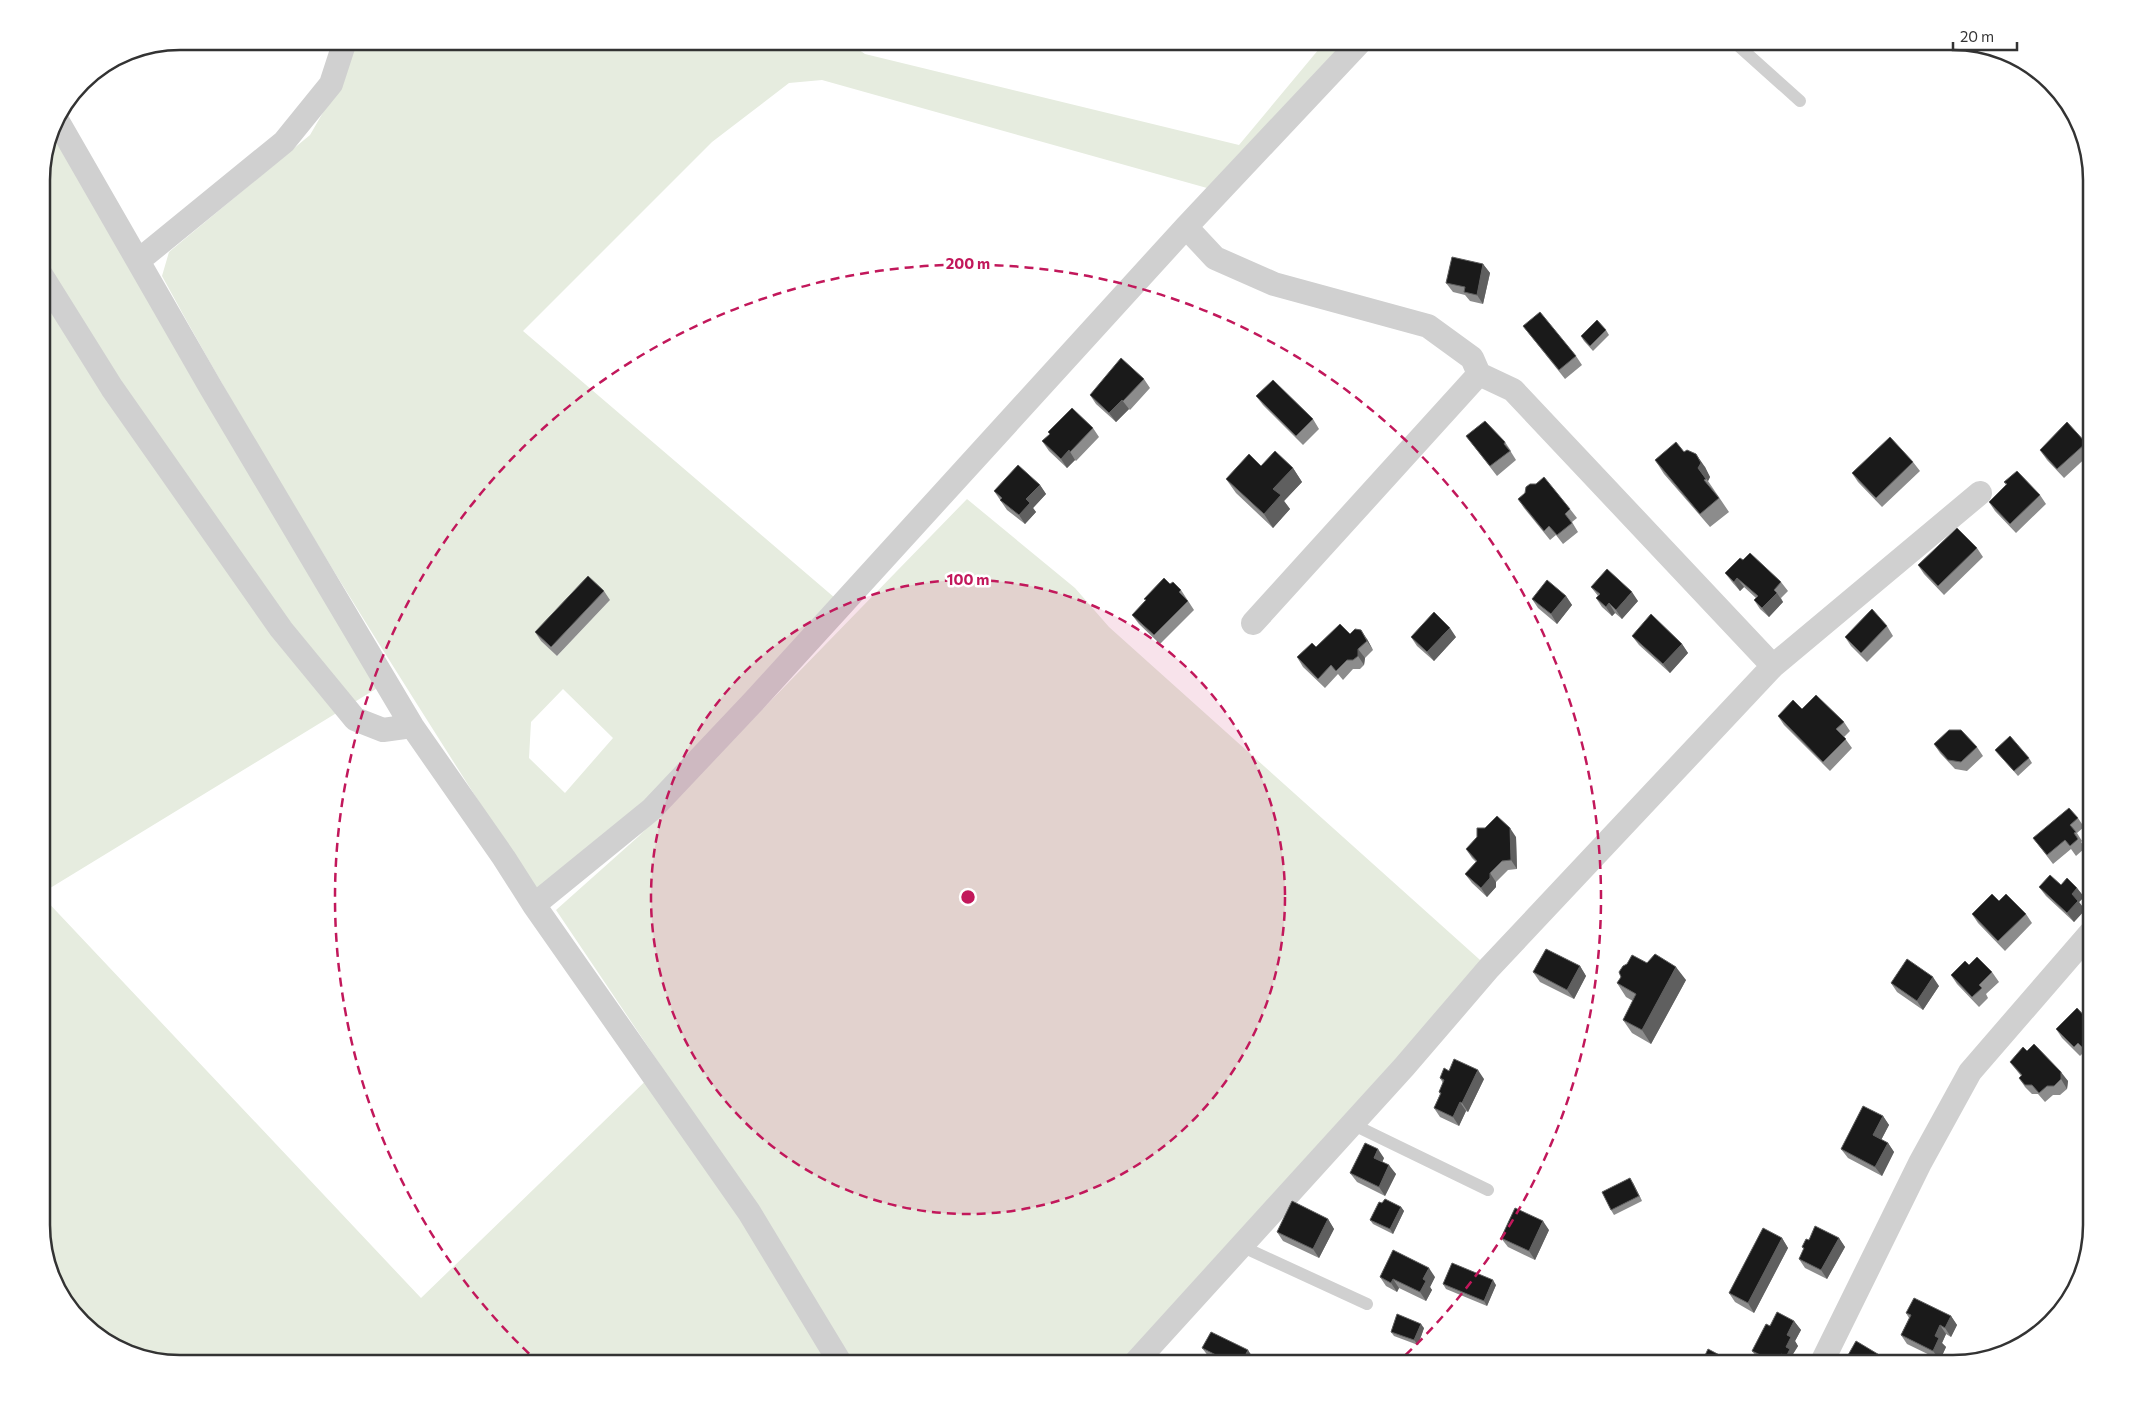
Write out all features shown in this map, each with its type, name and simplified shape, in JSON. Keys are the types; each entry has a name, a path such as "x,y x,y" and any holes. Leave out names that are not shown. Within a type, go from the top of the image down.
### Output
{"street":[{"path":"138,261 284,142 331,84 342,50"},
{"path":"534,906 652,808 666,794 754,701 1186,228 1352,50"},
{"path":"61,128 211,388 412,726 504,858 534,906 749,1212 836,1355"},
{"path":"1186,228 1215,258 1274,284 1428,326 1472,358 1479,374 1513,390 1773,666"},
{"path":"50,289 112,388 281,629 355,719 383,730 412,726"},
{"path":"1253,624 1479,374"},
{"path":"1142,1355 1352,1124 1489,968 1773,666 1980,493"},
{"path":"1825,1355 1920,1163 1970,1072 2083,941"}],"lane":[{"path":"1743,50 1800,101"},
{"path":"1352,1124 1488,1190"},
{"path":"1242,1246 1367,1304"}],"shaded area":[{"path":"351,50 859,50 865,54 1239,145 1318,50 1343,50 1207,188 822,80 789,83 712,142 523,331 835,598 668,780 537,893 297,511 162,276 169,252 310,135 343,78","holes":["610,600 557,656 542,641","563,689 613,738 565,793 529,758 531,722"]},
{"path":"58,137 379,687 50,888 50,172 54,147"},
{"path":"967,499 1075,588 1109,627 1489,968 1133,1355 180,1355 147,1351 123,1342 94,1323 82,1311 67,1290 60,1274 50,1233 50,904 421,1298 661,1066 556,910 639,836"}],"building":[{"path":"1452,257 1483,264 1477,295 1464,292 1465,287 1446,283"},
{"path":"1540,312 1576,356 1559,370 1523,326"},
{"path":"1597,320 1606,330 1590,346 1581,336"},
{"path":"1121,358 1144,379 1109,413 1090,395"},
{"path":"1273,380 1313,419 1296,436 1256,396"},
{"path":"1072,408 1093,428 1061,459 1042,441 1050,434 1048,432"},
{"path":"1485,421 1505,442 1504,444 1510,451 1490,466 1466,436"},
{"path":"2067,422 2083,440 2083,446 2057,469 2040,450"},
{"path":"1890,437 1913,462 1876,498 1852,473"},
{"path":"1676,442 1684,452 1687,450 1696,454 1701,463 1698,468 1706,479 1704,480 1719,498 1700,514 1655,460"},
{"path":"1275,451 1293,468 1273,489 1281,495 1264,514 1226,479 1249,454 1261,466"},
{"path":"1018,465 1040,485 1026,499 1030,503 1019,515 1000,500 1002,498 994,491"},
{"path":"2017,471 2040,495 2010,524 1989,502 2007,484 2004,482"},
{"path":"1544,477 1570,509 1565,514 1572,523 1557,535 1549,526 1544,531 1518,499 1525,493 1526,487 1530,484 1536,484"},
{"path":"1957,528 1977,548 1938,586 1918,565"},
{"path":"1750,553 1781,582 1774,590 1777,593 1762,608 1754,600 1758,596 1737,578 1734,582 1725,573 1740,558 1743,560"},
{"path":"1607,569 1632,592 1616,610 1609,603 1606,607 1596,598 1600,594 1591,587"},
{"path":"588,576 604,591 551,647 535,632"},
{"path":"1164,578 1170,584 1173,582 1188,601 1154,635 1132,615"},
{"path":"1547,580 1566,596 1551,614 1532,599"},
{"path":"1872,609 1887,626 1861,653 1845,637"},
{"path":"1434,612 1450,628 1427,652 1411,637"},
{"path":"1651,614 1682,644 1663,664 1632,636"},
{"path":"1340,624 1350,634 1355,629 1361,630 1367,641 1358,649 1358,656 1353,660 1347,660 1336,671 1331,665 1318,679 1297,657 1312,643 1316,647"},
{"path":"1816,695 1844,722 1836,729 1846,739 1823,762 1778,716 1793,700 1802,709"},
{"path":"1949,730 1961,730 1977,747 1961,762 1948,760 1934,744"},
{"path":"2010,736 2029,758 2014,771 1995,750"},
{"path":"2069,808 2078,818 2070,825 2076,832 2074,833 2078,839 2070,846 2065,840 2047,855 2033,838"},
{"path":"1497,816 1510,828 1511,860 1502,861 1490,873 1490,878 1481,888 1465,874 1477,861 1466,849 1477,837 1477,828 1485,828"},
{"path":"2050,875 2061,885 2067,878 2077,888 2072,894 2078,901 2067,913 2039,887"},
{"path":"1992,894 1999,901 2006,894 2026,914 1998,941 1972,914"},
{"path":"1546,949 1580,966 1567,990 1533,972"},
{"path":"1655,954 1676,967 1642,1030 1623,1020 1636,994 1617,983 1621,977 1619,972 1632,955 1647,963"},
{"path":"1977,957 1992,972 1979,985 1982,988 1972,997 1951,975 1965,961 1969,965"},
{"path":"1907,959 1933,977 1917,1001 1891,983"},
{"path":"2077,1008 2083,1014 2083,1048 2078,1043 2074,1047 2056,1029"},
{"path":"2034,1044 2061,1072 2061,1079 2054,1086 2047,1086 2039,1093 2032,1085 2025,1085 2019,1078 2022,1075 2010,1062 2023,1047 2027,1051"},
{"path":"1454,1059 1478,1070 1453,1117 1434,1108 1441,1093 1439,1092 1444,1080 1440,1078 1444,1068 1449,1071"},
{"path":"1863,1106 1883,1116 1873,1135 1888,1143 1875,1167 1841,1149"},
{"path":"1365,1143 1378,1149 1374,1158 1389,1165 1379,1187 1350,1173"},
{"path":"1630,1178 1639,1196 1611,1210 1602,1192"},
{"path":"1385,1199 1401,1207 1390,1229 1370,1220 1379,1202 1382,1203"},
{"path":"1292,1201 1328,1219 1313,1249 1277,1232"},
{"path":"1515,1208 1543,1221 1529,1251 1501,1238"},
{"path":"1815,1226 1839,1238 1821,1270 1799,1259 1804,1248 1802,1247 1806,1239 1809,1240"},
{"path":"1763,1228 1782,1238 1748,1303 1729,1293"},
{"path":"1393,1250 1429,1268 1423,1279 1426,1281 1420,1292 1393,1279 1391,1283 1380,1277"},
{"path":"1452,1263 1493,1280 1484,1301 1443,1284"},
{"path":"1914,1298 1951,1316 1945,1328 1940,1325 1935,1336 1939,1338 1933,1351 1901,1335 1911,1315 1906,1313"},
{"path":"1777,1312 1794,1321 1787,1335 1791,1337 1786,1347 1790,1349 1787,1355 1760,1355 1752,1351 1766,1324 1770,1326"},
{"path":"1397,1314 1421,1324 1414,1340 1391,1332"},
{"path":"1211,1332 1248,1350 1246,1355 1216,1355 1202,1348"},
{"path":"1856,1341 1879,1355 1848,1355"},
{"path":"1708,1349 1719,1355 1705,1355"}]}
